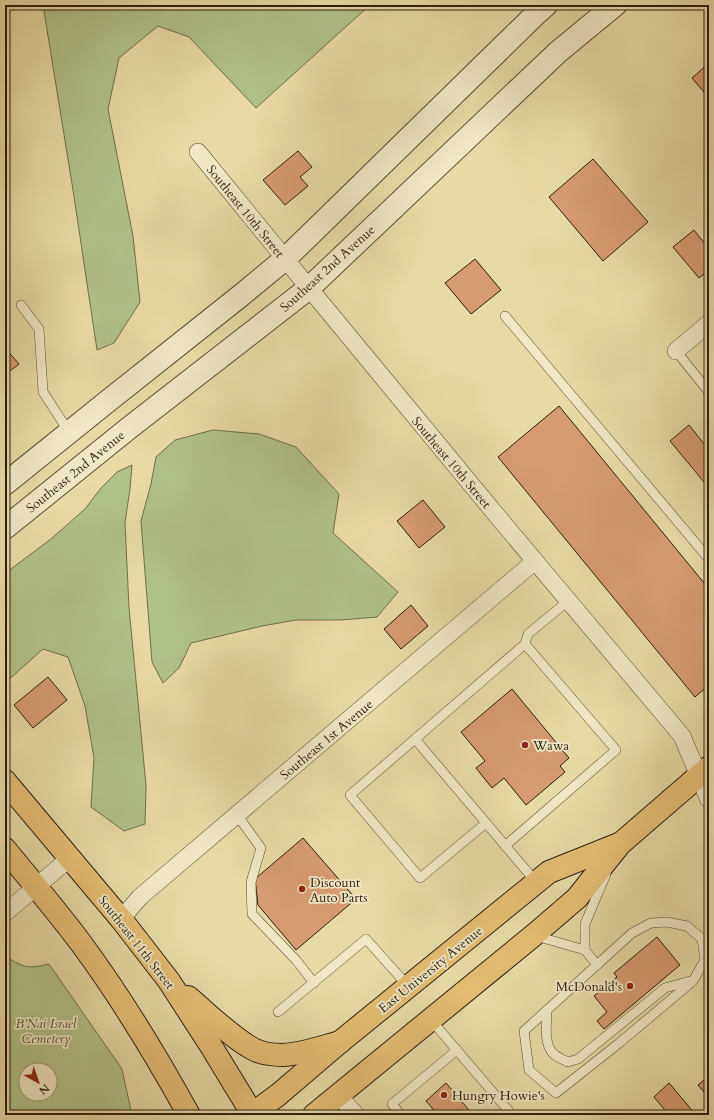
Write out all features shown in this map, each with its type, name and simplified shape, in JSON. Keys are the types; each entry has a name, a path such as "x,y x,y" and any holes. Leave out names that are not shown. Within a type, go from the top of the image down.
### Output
{"main road":[{"name":"East University Avenue","path":"314,1115 577,898 620,844 704,771"},
{"name":"Southeast 11th Street","path":"5,781 121,919 169,981 211,1046 252,1115"},
{"name":"East University Avenue","path":"252,1115 549,872 620,844"},
{"path":"5,849 83,946 123,1004 162,1066 189,1115"},
{"path":"169,981 234,1036 254,1049 268,1054 284,1055 340,1042"}],"street":[{"path":"5,484 285,259 546,5"},
{"name":"Southeast 2nd Avenue","path":"5,528 128,428 309,288 558,52 615,5"},
{"name":"Southeast 10th Street","path":"198,152 568,601 682,736 704,771 709,800"},
{"path":"676,351 709,323"},
{"name":"Southeast 1st Avenue","path":"121,919 140,897 535,561"},
{"path":"5,913 70,858"},
{"path":"338,1095 356,1115"}],"lane":[{"path":"21,305 39,329 43,392 69,432"},
{"path":"505,316 709,559"},
{"path":"676,351 709,392"},
{"path":"486,823 420,878 350,795 525,644 528,634 568,601"},
{"path":"505,846 616,750 525,644"},
{"path":"415,739 536,882"},
{"path":"237,815 261,848 251,882 252,914 296,960 314,983"},
{"path":"585,950 585,924 620,844"},
{"path":"667,922 687,926 705,935 705,960 693,980 618,1044 556,1093 529,1070 524,1031 632,933 651,923 667,922"},
{"path":"534,935 585,950 597,965"},
{"path":"278,1012 366,939 408,986"},
{"path":"547,1010 548,1042 550,1050 558,1057 568,1062 578,1059 665,988 693,980"},
{"path":"430,1020 508,1110 502,1115"},
{"path":"401,1115 392,1104 456,1050"}],"green space":[{"path":"43,5 370,5 256,108 189,37 158,26 119,58 108,109 133,236 140,302 114,343 97,350 73,190"},
{"path":"213,430 259,434 296,447 339,494 333,533 398,592 377,617 341,620 296,620 262,626 191,643 179,668 163,683 152,662 141,521 151,484 156,457 175,440"},
{"path":"132,465 125,523 129,608 146,785 145,824 124,831 91,807 94,758 85,706 68,657 43,649 5,683 5,575 51,539 85,509 101,488 117,472"},
{"name":"B’Nai Israel Cemetery","path":"10,959 20,965 29,967 49,964 122,1069 132,1115 5,1115 5,963"}],"building":[{"path":"709,63 709,98 692,78"},
{"path":"298,151 312,167 300,177 308,186 285,205 263,180"},
{"path":"593,159 648,222 603,261 549,197"},
{"path":"694,230 709,249 709,270 699,278 673,247"},
{"path":"475,259 501,290 471,314 445,283"},
{"path":"5,348 19,364 5,375"},
{"path":"559,406 709,589 709,685 695,697 498,457"},
{"path":"689,425 709,450 709,488 670,441"},
{"path":"423,500 445,527 419,548 397,521"},
{"path":"411,605 428,626 401,649 384,629"},
{"path":"48,677 67,700 33,728 14,705"},
{"path":"512,689 569,758 560,766 565,772 526,805 504,778 492,788 476,768 485,761 461,732"},
{"name":"Discount Auto Parts","path":"303,838 356,899 296,950 258,905 255,879"},
{"name":"McDonald's","path":"657,937 680,965 604,1029 597,1021 607,1012 594,996 617,977 614,973"},
{"path":"709,1076 709,1098 698,1085"},
{"name":"Hungry Howie's","path":"446,1083 473,1115 438,1115 426,1101"},
{"path":"669,1083 696,1115 669,1115 654,1097"}],"place":[{"name":"Wawa","path":"525,745"},
{"name":"Discount Auto Parts","path":"302,889"},
{"name":"McDonald's","path":"630,986"},
{"name":"Hungry Howie's","path":"444,1095"}]}
